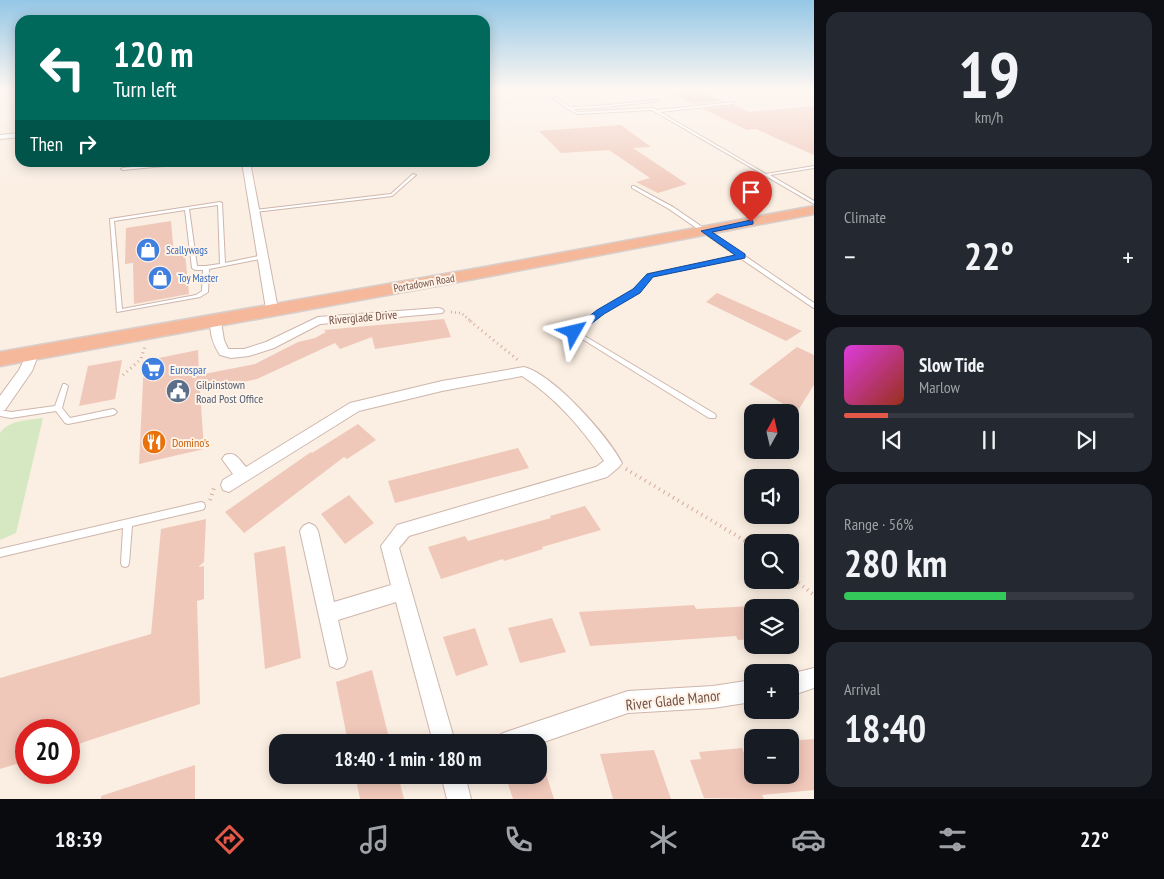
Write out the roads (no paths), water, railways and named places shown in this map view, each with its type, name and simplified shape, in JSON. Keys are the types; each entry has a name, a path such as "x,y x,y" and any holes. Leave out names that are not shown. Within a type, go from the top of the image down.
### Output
{"highway":[{"name":"Portadown Road","path":"0,359 814,210"}],"street":[{"path":"0,137 15,136"},
{"path":"247,167 272,309"},
{"name":"Riverglade Drive","path":"216,319 216,335 219,346 224,352 232,354 245,353 270,345 318,321 429,308"},
{"path":"0,406 25,371 33,353"},
{"path":"229,485 355,407 442,386 524,371 536,378 588,425 614,463 601,472 403,530 390,546 442,734"},
{"path":"230,459 244,476"},
{"path":"309,531 337,659"},
{"path":"328,614 402,591"},
{"path":"799,682 814,678"},
{"name":"River Glade Manor","path":"533,734 628,702 713,697 744,692"},
{"path":"455,784 459,799"}],"lane":[{"path":"683,126 814,203"},
{"path":"124,169 144,167"},
{"path":"764,175 814,167"},
{"path":"255,211 392,195 414,175"},
{"path":"633,187 671,208 814,306"},
{"path":"206,268 205,292 198,296 119,311 112,220 220,203 223,265"},
{"path":"187,208 195,268 206,268 263,257"},
{"path":"712,416 574,332 600,312 636,291 650,276 742,256"},
{"path":"58,408 64,386"},
{"path":"0,413 11,415 58,408"},
{"path":"58,408 68,420 113,412"},
{"path":"0,553 201,506"},
{"path":"125,563 128,523"}],"place":[{"name":"Scallywags","path":"148,250"},
{"name":"Toy Master","path":"160,278"},
{"name":"Eurospar","path":"153,369"},
{"name":"Gilpinstown Road Post Office","path":"178,391"},
{"name":"Domino's","path":"154,442"}]}
